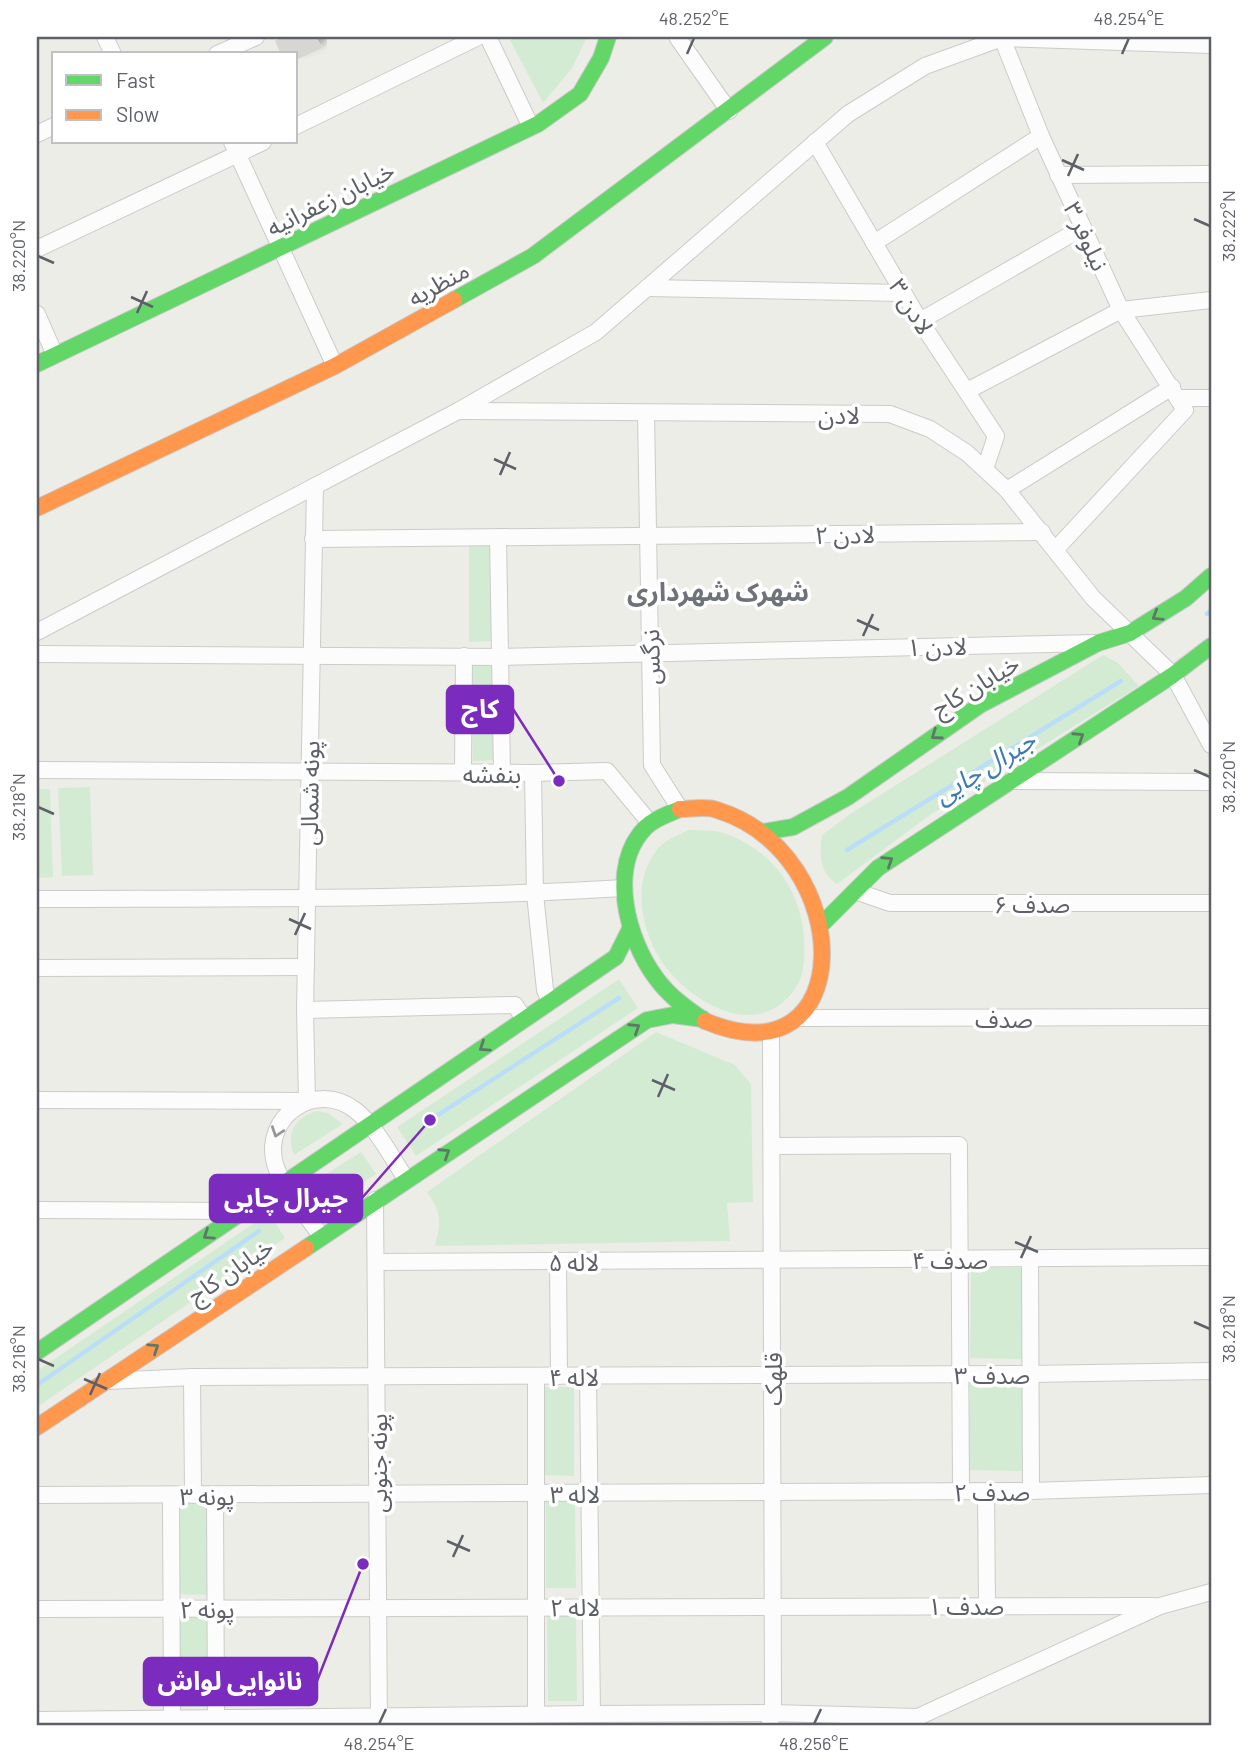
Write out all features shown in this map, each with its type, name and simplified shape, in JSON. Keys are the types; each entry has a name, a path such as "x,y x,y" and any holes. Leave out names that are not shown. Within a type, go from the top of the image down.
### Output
{"main road":[{"name":"خیابان زعفرانیه","path":"37,364 531,127 580,94 601,58 608,37"},
{"name":"منظریه","path":"37,508 335,366 533,256 825,37"},
{"name":"خیابان کاج","path":"762,832 793,827 838,802 980,705 1098,643 1130,633 1186,598 1211,576"},
{"path":"821,925 878,868 1173,675 1211,646"},
{"path":"681,808 715,810 740,819 762,832 784,850 801,872 814,898 821,925 823,954 819,984 811,1003 797,1018 786,1026 747,1035 703,1019 671,996 654,976 646,965 630,929 624,888 625,869 633,844 650,823 681,808"},
{"name":"خیابان کاج","path":"37,1352 616,957 630,929"},
{"name":"خیابان کاج","path":"37,1427 647,1020 673,1015 703,1019"}],"street":[{"path":"222,52 256,37"},
{"path":"298,125 478,37"},
{"path":"488,37 531,127"},
{"path":"677,37 729,111"},
{"path":"37,632 458,411 596,332 848,114 925,66 1002,38 1211,45"},
{"name":"نیلوفر ۳","path":"1002,38 1058,175 1121,310 1175,392"},
{"path":"874,243 1041,136"},
{"name":"لادن ۳","path":"815,142 920,321 996,436 985,469"},
{"path":"37,249 234,148 253,144"},
{"path":"234,148 335,366"},
{"path":"1058,175 1211,174"},
{"path":"920,321 1082,228"},
{"path":"647,288 903,293"},
{"path":"967,391 1121,310 1211,300"},
{"path":"37,314 55,355"},
{"path":"1056,550 1185,410 1175,392"},
{"path":"1007,490 1175,392 1211,398"},
{"name":"لادن","path":"458,411 890,414 930,429 967,453 1007,490 1093,598 1173,675 1211,745"},
{"name":"نرگس","path":"646,413 652,765 681,808"},
{"name":"پونه شمالی","path":"307,1101 305,1010 315,486"},
{"name":"لادن ۲","path":"313,539 1042,532"},
{"path":"498,537 502,773"},
{"name":"لادن ۱","path":"37,654 502,657 1098,643"},
{"path":"463,772 464,656"},
{"name":"بنفشه","path":"37,770 502,773 607,771 650,823"},
{"path":"533,773 535,894 545,990 550,1002"},
{"path":"1010,781 1211,782"},
{"path":"37,899 535,894 624,888"},
{"name":"صدف ۶","path":"855,891 890,903 1211,903"},
{"path":"37,968 306,967"},
{"path":"305,1010 515,1005 524,1019"},
{"name":"صدف","path":"797,1018 1211,1017"},
{"name":"قلهک","path":"771,1031 771,1720"},
{"path":"37,1100 307,1101 327,1098 343,1102 357,1111 406,1179"},
{"path":"307,1101 282,1118 275,1133 272,1150 276,1167 285,1183 321,1236"},
{"path":"772,1146 959,1146 961,1492"},
{"name":"پونه جنوبی","path":"375,1200 379,1721"},
{"path":"37,1210 244,1211"},
{"name":"صدف ۴","path":"772,1260 1211,1257"},
{"path":"1030,1259 1031,1491"},
{"name":"لاله ۵","path":"376,1262 772,1260"},
{"path":"558,1261 559,1376"},
{"name":"صدف ۳","path":"772,1374 1211,1371"},
{"name":"لاله ۴","path":"105,1381 192,1377 772,1374"},
{"path":"536,1376 536,1714"},
{"path":"588,1376 592,1714"},
{"path":"192,1377 193,1495"},
{"name":"صدف ۲","path":"772,1492 1031,1491 1211,1485"},
{"path":"986,1491 987,1605"},
{"name":"لاله ۳","path":"377,1494 772,1492"},
{"name":"پونه ۳","path":"37,1495 377,1494"},
{"path":"170,1495 171,1608 182,1721"},
{"path":"215,1495 216,1718"},
{"path":"37,1720 182,1721 216,1718 379,1721 536,1714 572,1720 592,1714 771,1720 918,1717 1160,1606 1211,1592"},
{"name":"صدف ۱","path":"773,1605 1160,1606"},
{"name":"لاله ۲","path":"378,1607 773,1605"},
{"name":"پونه ۲","path":"37,1609 378,1607"}],"green space":[{"path":"516,37 587,37 572,68 543,103 510,40"},
{"path":"469,546 492,546 493,641 469,642"},
{"path":"1103,655 1118,663 1139,686 930,815 837,884 831,880 824,869 821,856 822,835 850,814"},
{"path":"472,665 495,666 496,760 473,761"},
{"path":"90,787 93,875 62,876 58,788"},
{"path":"37,789 50,789 53,877 37,878"},
{"path":"689,830 719,832 749,845 777,869 795,899 804,933 802,974 789,997 765,1012 748,1015 731,1013 697,997 670,972 650,939 643,917 641,894 645,872 661,845"},
{"path":"619,979 638,1008 416,1156 397,1127"},
{"path":"656,1032 735,1065 751,1084 753,1202 727,1203 730,1241 435,1246 439,1218 427,1192"},
{"path":"318,1111 328,1113 343,1124 294,1155 291,1140 294,1127 303,1117"},
{"path":"361,1152 376,1174 321,1209 307,1186"},
{"path":"269,1213 285,1238 37,1407 37,1371"},
{"path":"971,1267 1023,1268 1023,1359 970,1358"},
{"path":"970,1380 1022,1380 1022,1471 969,1470"},
{"path":"544,1387 574,1387 574,1476 545,1475"},
{"path":"546,1499 575,1499 576,1588 546,1588"},
{"path":"175,1502 208,1502 208,1595 176,1594"},
{"path":"547,1612 576,1612 577,1701 548,1701"},
{"path":"177,1615 210,1615 210,1707 177,1707"}],"building":[{"path":"283,37 316,37 322,48 298,59 298,52 280,52 275,41"}],"waterway":[{"name":"جیرال چایی","path":"1207,614 1211,610"},
{"name":"جیرال چایی","path":"847,850 1121,681"},
{"name":"جیرال چایی","path":"430,1120 619,998"},
{"name":"جیرال چایی","path":"37,1385 259,1231"}],"traffic: fast":[{"path":"37,364 538,124 580,94 601,58 608,37"},
{"path":"454,300 533,256 825,37"},
{"path":"762,832 793,827 848,797 980,705 1098,643 1130,633 1186,598 1211,576"},
{"path":"821,925 878,868 1173,675 1211,646"},
{"path":"680,809 650,824 634,843 627,862 625,902 637,943 656,978 672,996 705,1021"},
{"path":"37,1352 616,957 630,929"},
{"path":"306,1248 647,1020 673,1015 703,1019"}],"traffic: slow":[{"path":"37,508 335,366 454,300"},
{"path":"680,809 717,810 763,834 796,871 816,913 822,956 814,994 792,1022 756,1032 705,1021"},
{"path":"37,1427 306,1248"}],"place":[{"name":"کاج","path":"559,781"},
{"name":"جیرال چایی","path":"430,1120"},
{"name":"نانوایی لواش","path":"363,1564"}],"district":[{"name":"شهرک شهرداری","path":"718,590"}]}
